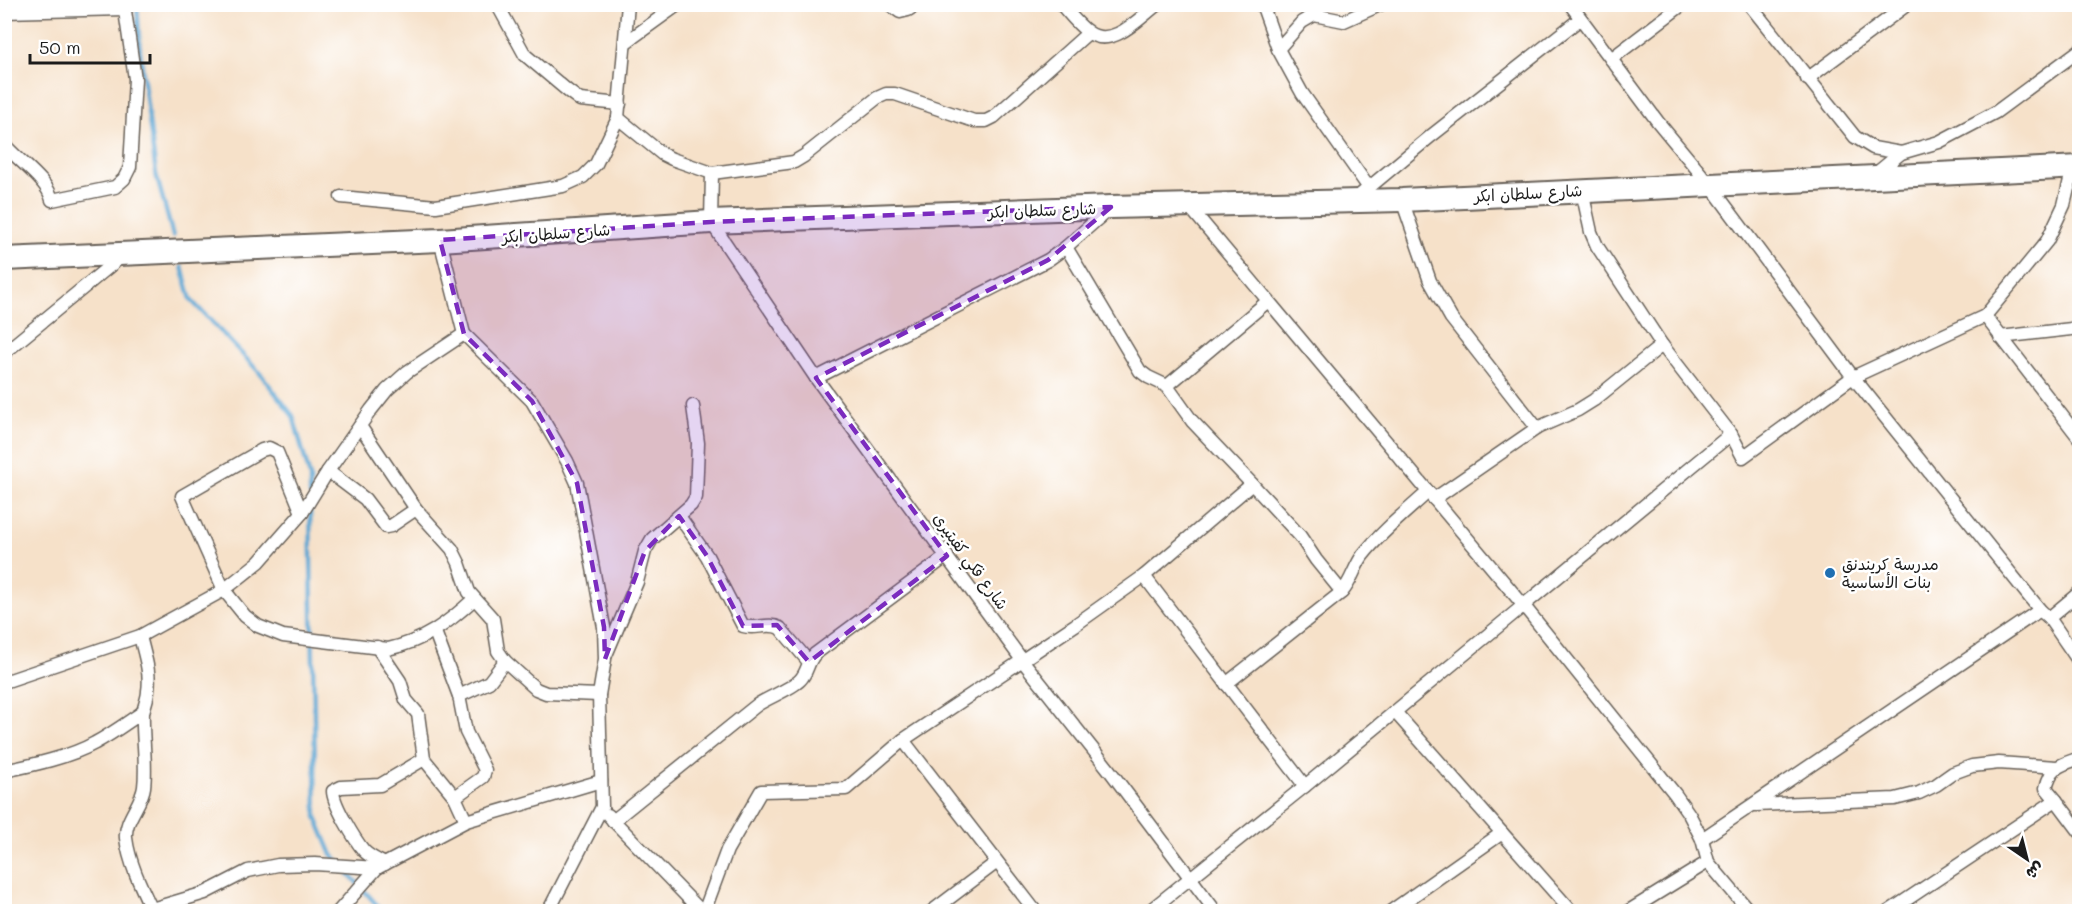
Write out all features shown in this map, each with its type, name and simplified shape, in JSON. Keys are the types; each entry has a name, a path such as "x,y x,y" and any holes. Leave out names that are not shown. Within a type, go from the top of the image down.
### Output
{"highway":[{"name":"شارع سلطان ابكر","path":"4,259 440,240 711,222 1188,205 1361,195 1402,200 2076,167"}],"street":[{"path":"497,4 525,55 579,100 620,104"},
{"path":"341,197 436,206 563,186 583,177 596,164 618,118 628,4"},
{"path":"625,43 679,4"},
{"path":"889,4 900,12 917,4"},
{"path":"1060,4 1088,33 1102,39 1117,35 1158,4"},
{"path":"1262,4 1278,49 1361,195 1431,136 1580,19"},
{"path":"1278,49 1302,22 1314,15 1326,10 1344,21 1382,4"},
{"path":"1570,4 1658,122 1710,185 1853,377 2044,614 2079,663"},
{"path":"1611,59 1683,4"},
{"path":"1749,4 1855,137 1873,148 1901,153"},
{"path":"1807,79 1908,4"},
{"path":"4,12 123,6 135,79 130,167 124,180 115,187 52,200 47,186 4,144"},
{"path":"618,118 662,154 712,173 794,162 877,98 886,94 895,94 974,121 986,121 994,117 1088,33"},
{"path":"1869,178 1901,153 1939,142 1975,125 2079,50"},
{"path":"1582,190 1591,232 1597,246 1662,345 1731,434 1743,457 1853,377 1985,316 2047,241 2064,205 2076,167"},
{"path":"711,222 712,173"},
{"path":"1402,200 1430,281 1440,300 1451,318 1537,428"},
{"path":"1188,205 1524,606 1675,794 1702,839 1708,862 1750,912"},
{"path":"816,378 1048,260 1111,207"},
{"name":"شارع فكي كفيتيرى","path":"711,222 816,378 1022,660 1110,771 1216,912"},
{"path":"440,240 464,334 532,401 567,461 577,483 604,627 605,659 599,695 602,807 548,912"},
{"path":"1066,247 1140,371 1167,386 1192,422 1300,536 1342,592"},
{"path":"4,353 125,254"},
{"path":"1167,386 1268,301"},
{"path":"1985,316 2079,439"},
{"path":"2000,337 2079,328"},
{"path":"4,682 140,636 224,590 259,562 302,513 328,471 387,390 406,372 464,334"},
{"path":"1226,684 1342,592 1364,554 1393,523 1537,428 1578,410 1594,400 1662,345"},
{"path":"605,659 637,582 645,551 652,539 692,505 696,496 698,443 693,406"},
{"path":"360,426 416,508 452,549 469,592 493,619 498,651 505,660 536,689 546,693 599,695"},
{"path":"1148,912 1305,786 1731,434"},
{"path":"302,513 276,452 269,448 182,496 224,590 245,616 258,627 283,636 388,649 399,647 435,632 450,622 474,599"},
{"path":"328,471 365,499 386,527 391,526 416,508"},
{"path":"602,807 703,912 727,850 761,791 846,789 903,740 1144,576 1252,484"},
{"path":"679,516 707,556 743,626 780,628 808,662"},
{"path":"613,821 757,705 796,684 802,678 808,662 815,654 946,556"},
{"path":"1144,576 1305,786"},
{"path":"1702,839 1755,805 1852,736 2079,592"},
{"path":"435,632 459,696 466,732 485,770 483,777 455,797"},
{"path":"140,636 149,675 143,712 146,753 144,788 141,800 129,822 126,836 131,860 150,911 205,894 248,871 278,865 381,866"},
{"path":"377,647 400,681 406,700 418,714 424,759 455,797 466,821"},
{"path":"459,696 489,682 505,660"},
{"path":"4,771 28,766 96,743 143,712"},
{"path":"1395,712 1572,912"},
{"path":"903,740 1036,912"},
{"path":"1755,805 1895,799 1919,793 1953,773 1972,766 1999,763 2056,767 2079,758"},
{"path":"381,866 357,842 334,799 333,791 341,788 380,785 424,759"},
{"path":"2056,767 2048,779 2046,788 2079,832"},
{"path":"338,912 381,866 466,821 601,781"},
{"path":"1888,912 2056,800"},
{"path":"1390,912 1502,833"},
{"path":"931,912 997,862"},
{"path":"1627,912 1708,862"}],"highlighted area":[{"path":"1111,207 1048,260 816,378 947,556 809,662 777,625 743,626 707,556 679,516 645,551 605,659 604,627 577,483 532,401 464,334 440,240 711,222"}],"waterway":[{"path":"137,4 140,51 156,174 173,236"},
{"path":"182,267 191,300 259,372 293,416 310,477 310,495"},
{"path":"310,506 316,817 332,855 377,905 375,912"}],"place":[{"name":"مدرسة كريندنق بنات الأساسية","path":"1830,573"}]}
